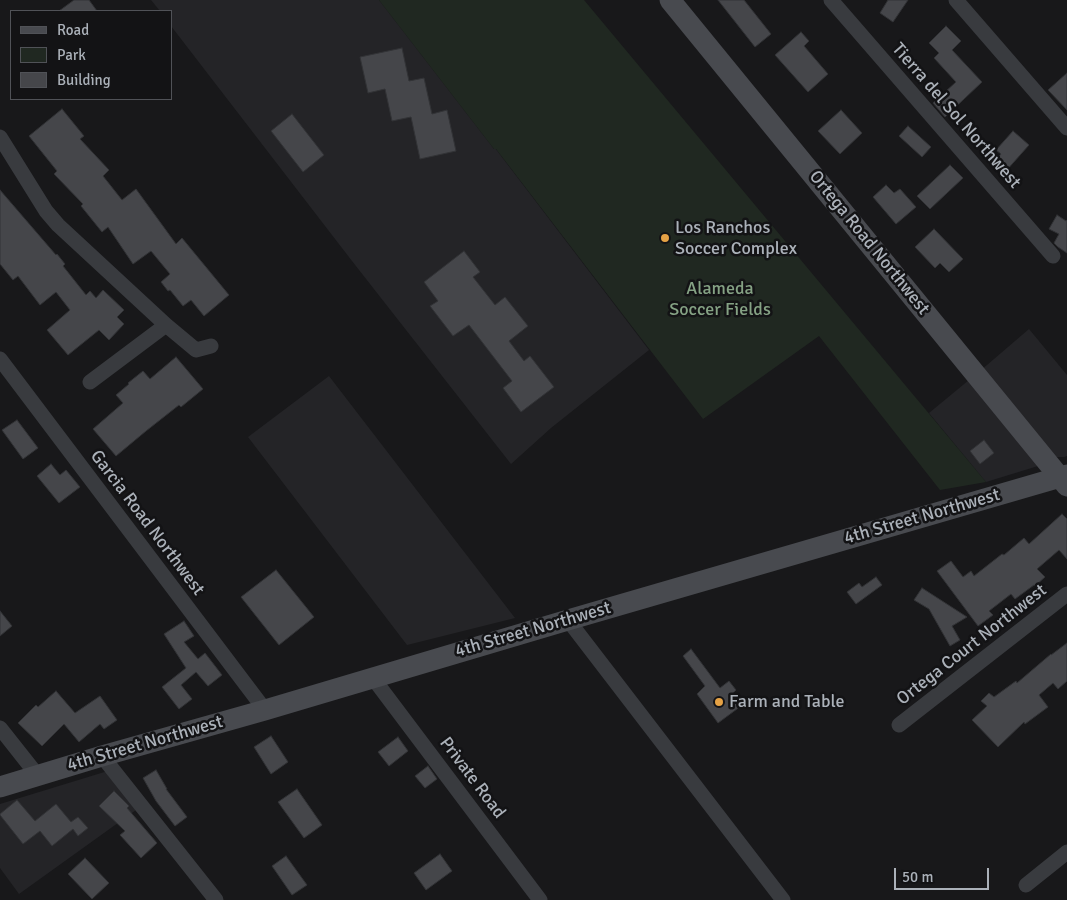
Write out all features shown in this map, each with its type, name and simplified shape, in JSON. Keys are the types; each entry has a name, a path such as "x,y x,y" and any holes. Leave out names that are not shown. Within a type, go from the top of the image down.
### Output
{"main road":[{"name":"Ortega Road Northwest","path":"670,0 1064,479"},
{"name":"4th Street Northwest","path":"0,787 933,514 1064,479"}],"street":[{"name":"Tierra del Sol Northwest","path":"831,0 1053,256"},
{"path":"956,0 1067,128"},
{"path":"0,137 46,211 58,225 166,325 196,350 212,346"},
{"path":"90,382 166,325"},
{"name":"Garcia Road Northwest","path":"0,359 264,710"},
{"name":"Ortega Court Northwest","path":"899,725 1067,594"},
{"path":"568,620 784,900"},
{"name":"Private Road","path":"373,678 540,900"},
{"path":"0,728 38,776"},
{"path":"102,756 216,900"},
{"path":"1026,885 1067,852"}],"shaded area":[{"path":"151,0 379,0 649,350 551,428 511,464 172,27 172,10 159,10"},
{"path":"1029,329 1067,375 1067,456 1064,457 1051,457 980,371"},
{"path":"329,376 515,618 407,645 248,437"},
{"path":"969,380 1038,466 986,482 929,413"},
{"path":"111,770 136,810 19,894 0,868 0,804"}],"green space":[{"name":"Alameda Soccer Fields","path":"379,0 584,0 986,482 940,490 819,336 703,419"}],"building":[{"path":"74,0 89,0 96,10 60,10"},
{"path":"718,0 744,0 771,34 755,47"},
{"path":"888,0 908,0 893,22 880,13"},
{"path":"946,26 961,41 952,50 982,82 945,117 933,103 956,82 934,58 939,53 929,43"},
{"path":"801,32 809,41 804,46 828,74 808,92 775,55"},
{"path":"402,48 409,81 424,78 432,114 447,110 456,151 420,159 411,117 392,121 385,89 368,93 360,57"},
{"path":"1067,73 1067,110 1048,90"},
{"path":"62,109 84,136 80,139 109,170 103,176 122,200 136,189 176,244 182,238 229,295 204,316 191,300 183,306 170,290 168,291 161,282 170,274 151,251 133,264 108,227 102,232 81,206 83,204 54,174 57,171 29,136"},
{"path":"841,110 862,133 840,154 818,131"},
{"path":"292,114 324,155 303,172 271,131"},
{"path":"908,126 931,147 922,157 899,136"},
{"path":"1013,131 1029,145 1005,172 994,162 1001,154 996,150"},
{"path":"950,165 963,178 930,209 917,196"},
{"path":"886,185 894,193 900,189 916,207 896,224 873,197"},
{"path":"0,190 57,254 65,264 63,266 86,295 90,291 96,298 103,290 124,310 117,317 124,324 109,340 99,330 68,355 47,330 70,310 56,292 40,305 18,276 13,280 0,264"},
{"path":"1057,215 1067,220 1067,253 1054,243 1059,234 1049,229"},
{"path":"934,229 963,259 949,272 940,263 935,268 915,247"},
{"path":"464,251 480,272 473,277 495,305 505,297 528,326 509,341 524,361 530,356 554,387 521,412 503,388 512,381 469,325 453,336 430,306 438,301 424,282"},
{"path":"176,357 203,389 181,407 179,405 116,456 93,429 123,403 116,395 128,383 143,371 150,379"},
{"path":"17,420 38,448 23,459 2,430"},
{"path":"984,440 994,453 980,464 970,451"},
{"path":"51,464 60,475 66,470 80,487 59,503 37,476"},
{"path":"1062,514 1067,519 1067,559 1059,550 1037,569 1045,577 1015,599 1011,594 989,611 993,615 978,626 937,571 951,561 963,577 971,571 974,576 1024,538 1029,544"},
{"path":"276,570 314,617 279,645 241,597"},
{"path":"876,577 882,585 856,604 847,592 859,583 862,587"},
{"path":"922,588 967,617 952,626 960,640 950,646 929,609 914,600"},
{"path":"0,611 12,626 0,636"},
{"path":"184,621 194,636 184,642 198,659 205,653 222,675 208,686 196,672 181,685 192,699 179,709 162,687 186,668 164,634"},
{"path":"1067,643 1067,681 1058,689 1053,683 1039,695 1048,707 1025,724 1024,722 998,747 972,720 987,706 981,701 989,693 994,697 1016,681 1017,683"},
{"path":"691,649 720,688 729,681 736,690 733,693 741,706 718,723 697,694 705,686 683,656"},
{"path":"56,691 75,713 100,696 117,720 104,729 100,724 79,742 64,724 42,746 18,723 36,705 38,707"},
{"path":"271,736 288,762 271,774 254,747"},
{"path":"398,737 408,751 389,766 378,752"},
{"path":"428,766 437,779 425,788 415,776"},
{"path":"156,770 166,789 187,817 175,826 156,801 143,778"},
{"path":"297,789 322,825 304,838 278,802"},
{"path":"114,791 129,806 127,808 157,843 141,858 120,835 125,831 99,806"},
{"path":"17,800 35,821 56,804 71,822 78,817 88,828 78,836 73,829 52,846 40,831 23,844 0,815"},
{"path":"440,854 452,871 426,890 414,873"},
{"path":"286,856 307,885 292,895 272,866"},
{"path":"85,858 109,883 92,899 68,874"}],"place":[{"name":"Los Ranchos Soccer Complex","path":"665,238"},
{"name":"Farm and Table","path":"719,702"}]}
